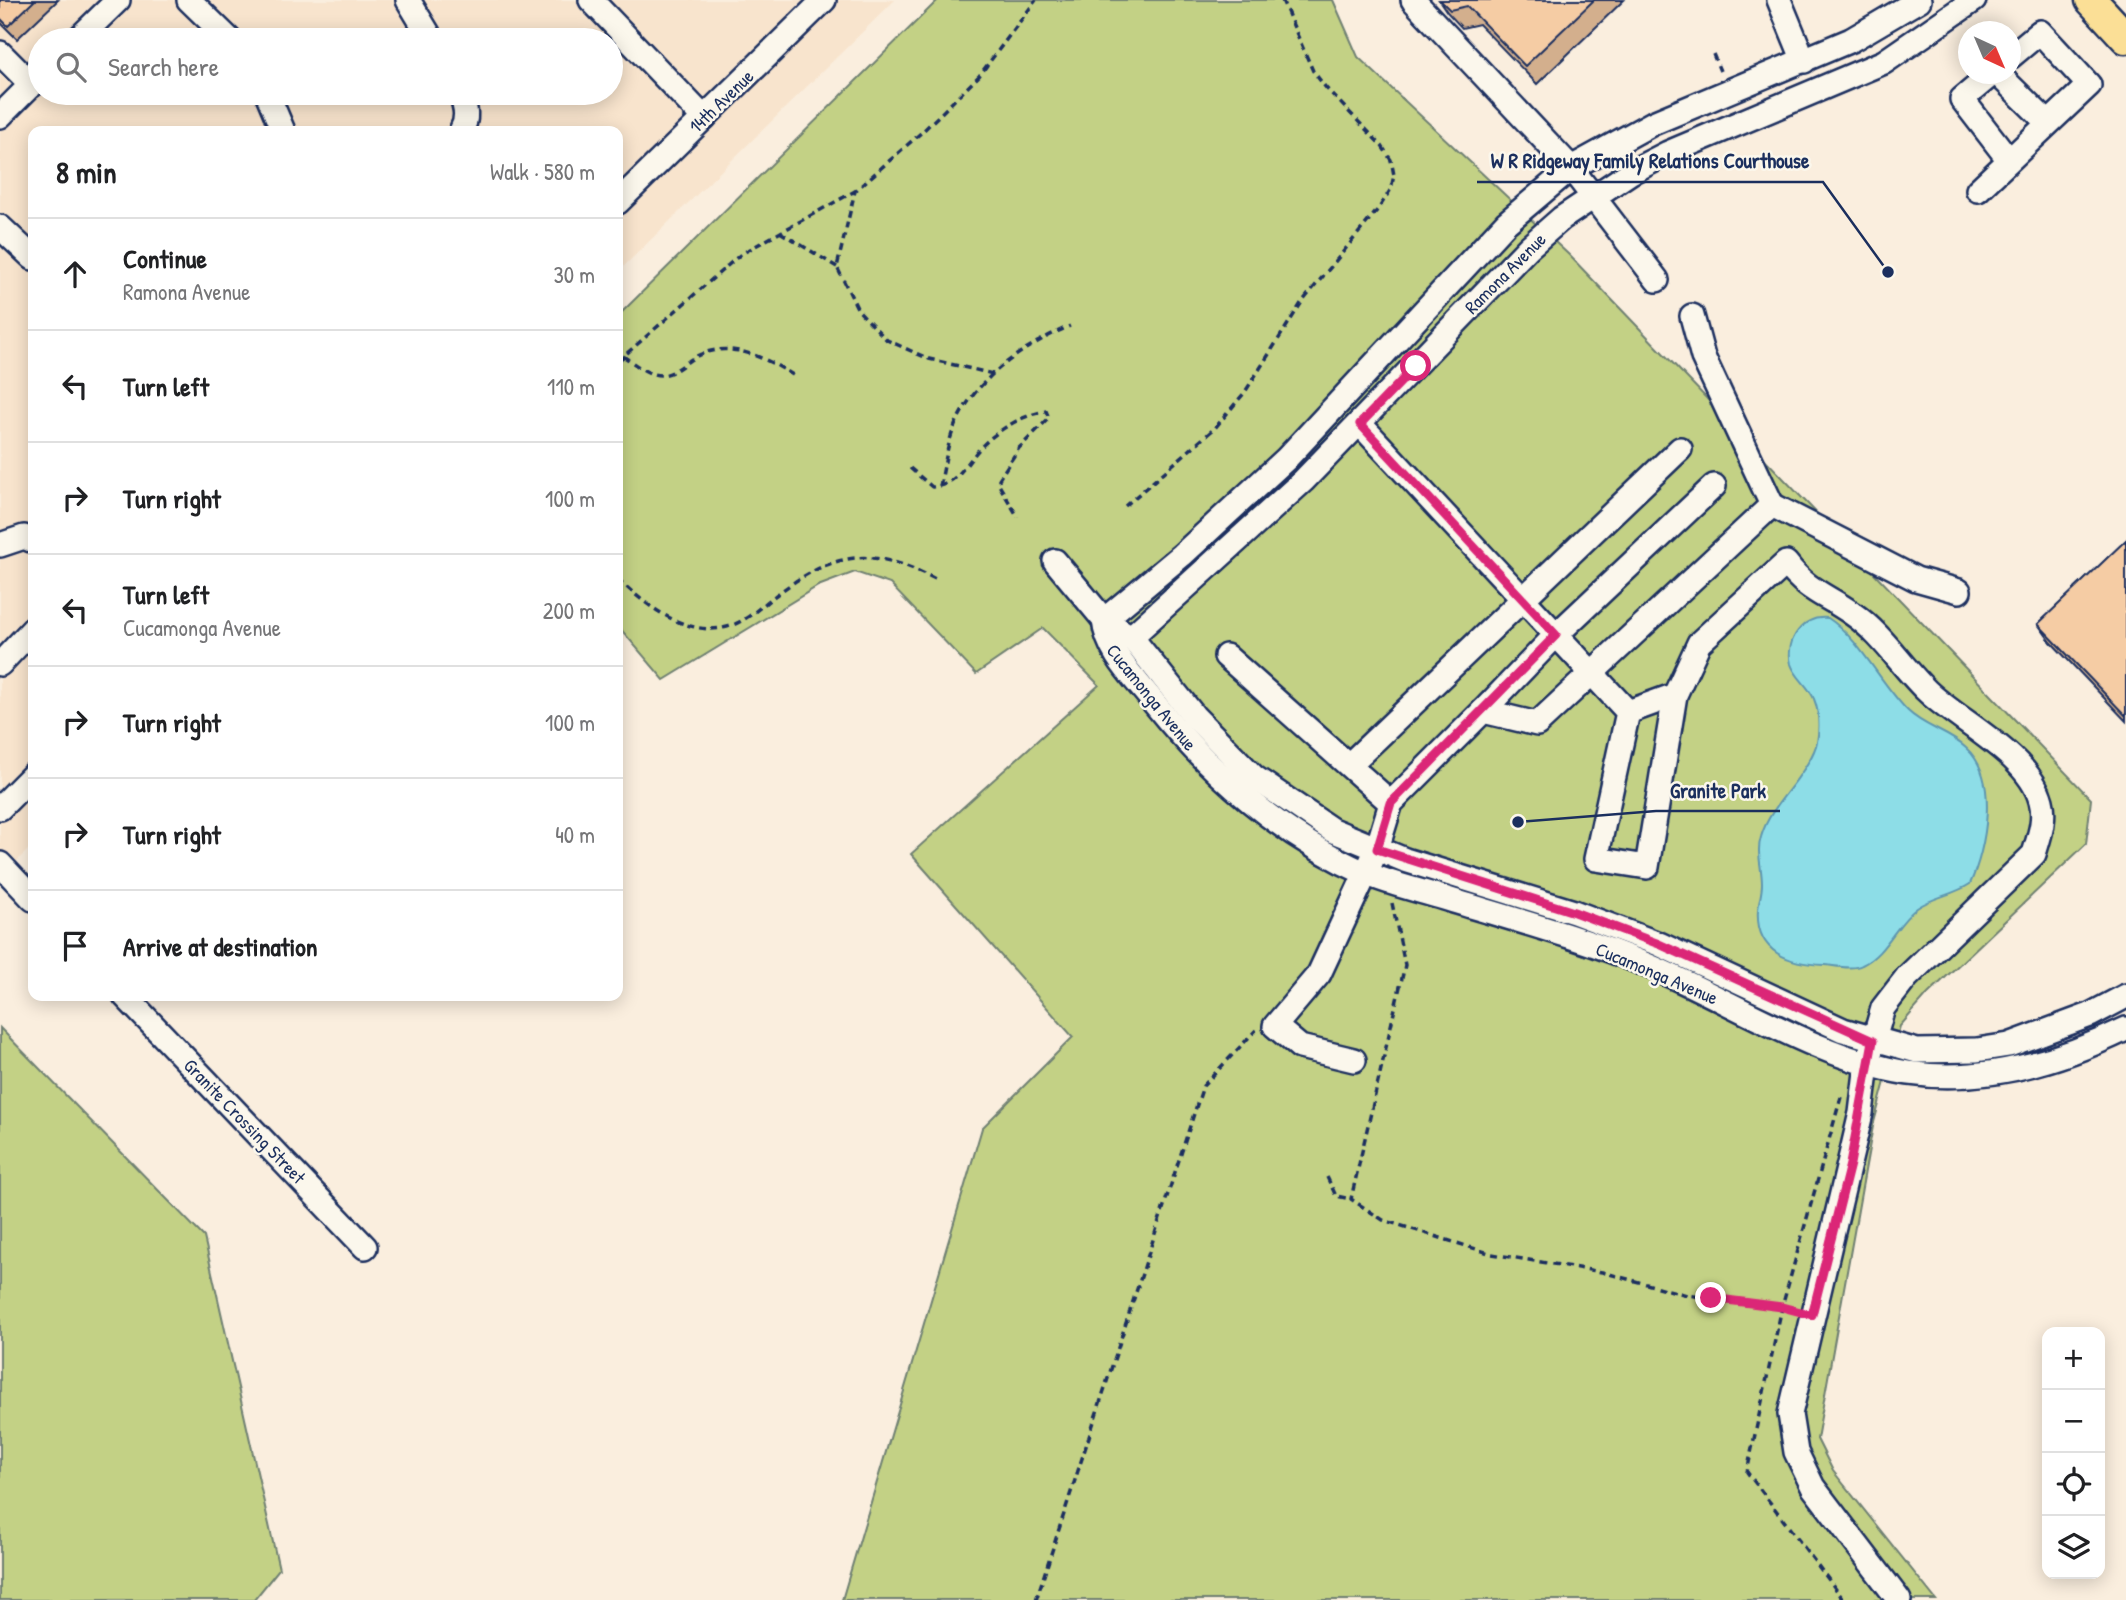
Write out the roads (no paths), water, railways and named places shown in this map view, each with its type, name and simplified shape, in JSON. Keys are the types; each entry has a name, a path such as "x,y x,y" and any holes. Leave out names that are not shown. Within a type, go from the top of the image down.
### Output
{"main road":[{"path":"2091,0 2126,37"}],"street":[{"path":"89,28 118,0"},
{"path":"189,0 218,28"},
{"path":"408,0 425,28"},
{"path":"591,0 618,28"},
{"name":"14th Avenue","path":"623,197 824,0"},
{"path":"1413,0 1571,168 1657,280"},
{"path":"1779,0 1804,61"},
{"name":"Ramona Avenue","path":"1105,630 1286,459 1506,223 1571,168 1653,123 1851,40 1919,0"},
{"name":"Ramona Avenue","path":"1130,637 1257,525 1360,424 1529,247 1592,196 1668,153 1884,62 1973,0"},
{"path":"1978,190 2089,85 2040,32 2021,48"},
{"path":"623,33 704,118"},
{"path":"0,53 28,74"},
{"path":"1980,84 1962,99 2010,160"},
{"path":"2008,84 2048,123"},
{"path":"0,116 28,88"},
{"path":"272,105 281,126"},
{"path":"465,105 465,126"},
{"path":"0,227 28,253"},
{"path":"1692,316 1703,357 1772,505 1916,579 1959,592"},
{"path":"1360,424 1628,712"},
{"path":"1349,765 1680,449"},
{"path":"1354,1060 1300,1047 1275,1026 1319,974 1377,849 1391,803 1556,635 1714,485"},
{"path":"1483,712 1537,724 1772,505"},
{"path":"0,545 24,537 28,539"},
{"path":"1055,561 1105,630"},
{"path":"1628,712 1596,859 1647,867 1675,695 1699,643 1786,563 1801,584 1855,615 1927,691 1997,744 2030,780 2041,801 2043,826 2034,854 1907,977 1884,1008 1867,1064 1861,1113 1790,1414 1796,1452 1813,1487 1899,1600"},
{"name":"Cucamonga Avenue","path":"1105,630 1130,637 1194,716 1254,778 1332,830 1377,849 1574,912 1659,944 1873,1041 1917,1051 1958,1051 2009,1045 2080,1019 2126,996"},
{"name":"Cucamonga Avenue","path":"1105,630 1176,730 1207,764 1280,822 1320,849 1365,873 1646,964 1830,1051 1867,1064 1910,1073 1953,1076 1982,1073 2052,1059 2126,1030"},
{"path":"0,663 28,634"},
{"path":"1226,656 1391,803"},
{"path":"1628,712 1675,695"},
{"path":"0,808 28,780"},
{"path":"0,864 28,894"},
{"name":"Granite Crossing Street","path":"130,1001 365,1247"}],"water":[{"path":"1819,618 1828,618 1850,637 1908,711 1966,748 1977,761 1986,795 1985,833 1970,884 1917,908 1878,954 1854,967 1812,964 1788,958 1769,946 1762,937 1759,925 1761,837 1771,814 1802,773 1816,746 1818,733 1816,705 1812,694 1793,669 1791,646 1793,638 1804,625"}],"place":[{"name":"W R Ridgeway Family Relations Courthouse","path":"1888,272"},
{"name":"Granite Park","path":"1518,822"}]}
